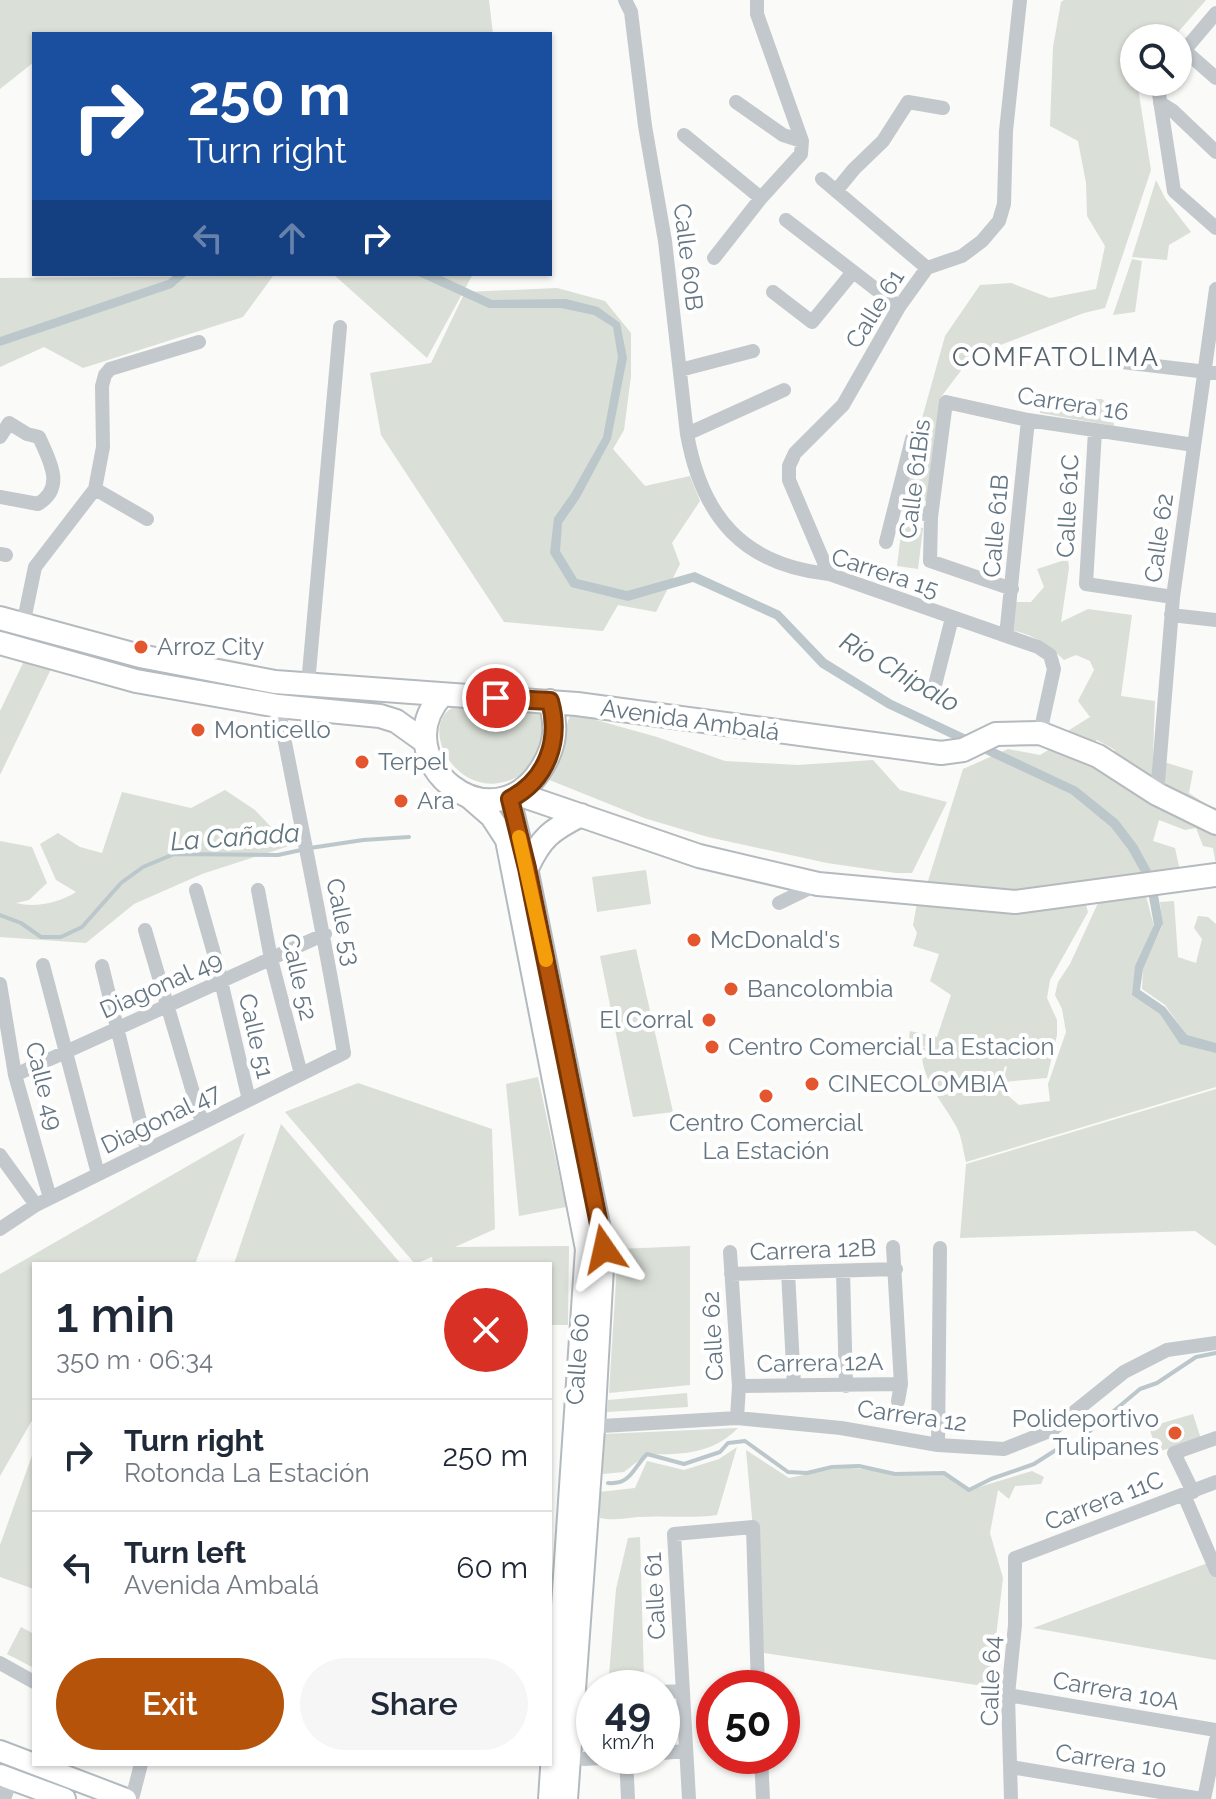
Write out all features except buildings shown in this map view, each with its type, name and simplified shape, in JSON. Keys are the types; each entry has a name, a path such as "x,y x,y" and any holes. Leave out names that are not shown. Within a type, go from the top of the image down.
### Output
{"main road":[{"name":"Avenida Ambalá","path":"0,618 140,656 275,682 550,701 941,753 963,750 996,734 1030,732"},
{"path":"0,643 136,681 278,706 380,716 396,721 424,741 436,770 456,791 468,797 495,801 514,796 538,773 551,749 556,729 550,701"},
{"path":"424,741 430,708 442,695"},
{"path":"1030,732 1098,756 1157,794 1216,823"},
{"path":"514,796 581,815 699,856 818,884 1015,902 1212,875"},
{"name":"Calle 60","path":"514,796 604,1249 567,1799"},
{"name":"Calle 60","path":"468,797 491,817 506,840 586,1249 552,1752"},
{"path":"527,868 538,844 564,823 581,815"},
{"path":"0,1751 32,1763"},
{"path":"40,1766 129,1799"},
{"name":"Calle 60","path":"549,1799 551,1766"},
{"path":"5,1785 65,1799"}],"street":[{"name":"Calle 60B","path":"625,0 631,12 645,126 665,241 687,434 692,458 718,516"},
{"name":"Calle 61","path":"829,574 789,480 789,466 795,453 843,405 899,307 927,268 962,256 982,241 999,221 1004,204 1006,131 1020,0"},
{"path":"757,7 802,148"},
{"path":"1192,41 1216,13"},
{"path":"1192,62 1216,78"},
{"path":"1160,96 1174,191 1216,228"},
{"path":"736,102 802,148"},
{"path":"836,191 883,141 908,102 943,108"},
{"path":"1160,103 1173,111 1216,152"},
{"path":"684,135 761,198"},
{"path":"714,258 802,148"},
{"path":"822,179 927,268"},
{"path":"786,220 899,307"},
{"path":"773,292 812,322 853,272"},
{"name":"Calle 62","path":"1157,794 1173,597 1194,445 1210,373 1216,289"},
{"path":"308,684 340,327"},
{"path":"23,625 35,567 95,489 103,447 102,386 105,375 110,369 199,342"},
{"path":"680,370 753,351"},
{"path":"1122,362 1210,373"},
{"path":"687,434 784,390"},
{"name":"Carrera 16","path":"946,402 1028,420 1194,445"},
{"name":"Calle 61Bis","path":"946,402 931,517 930,561 1012,589"},
{"name":"Calle 61B","path":"1006,636 1028,420"},
{"path":"0,437 9,423 39,437 54,472 50,493 38,504 0,497"},
{"name":"Calle 61C","path":"1095,431 1086,584 1173,597"},
{"path":"886,542 912,439"},
{"path":"95,489 147,519"},
{"path":"897,501 931,517"},
{"name":"Carrera 15","path":"718,516 741,542 764,557 800,571 829,574 1038,647 1050,655 1054,669 1030,732"},
{"path":"1171,615 1216,620"},
{"path":"932,697 952,618"},
{"name":"Calle 53","path":"278,706 304,848 325,934 344,1053"},
{"path":"779,903 818,884"},
{"name":"Calle 51","path":"196,890 249,1100"},
{"name":"Calle 52","path":"258,890 271,959 301,1074"},
{"path":"145,930 202,1123"},
{"name":"Diagonal 49","path":"15,1075 325,934"},
{"path":"43,965 98,1174"},
{"path":"102,966 147,1150"},
{"name":"Calle 49","path":"0,984 15,1075 50,1198"},
{"name":"Diagonal 47","path":"0,1229 36,1205 344,1053"},
{"path":"0,1155 36,1205"},
{"path":"893,1247 901,1384 898,1401"},
{"path":"938,1445 940,1248"},
{"name":"Calle 62","path":"730,1252 739,1386 737,1418"},
{"name":"Carrera 12B","path":"731,1274 896,1269"},
{"path":"843,1271 846,1386"},
{"path":"788,1272 794,1385"},
{"name":"Carrera 12","path":"573,1427 737,1418 841,1428 938,1445 1004,1449 1052,1430 1124,1372 1167,1350 1216,1343"},
{"name":"Carrera 12A","path":"739,1386 901,1384"},
{"path":"1215,1564 1174,1453 1216,1438"},
{"name":"Carrera 11C","path":"1013,1565 1015,1558 1216,1482"},
{"name":"Calle 61","path":"689,1799 674,1534 753,1527 757,1670"},
{"name":"Calle 64","path":"1011,1799 1008,1695 1015,1625 1013,1565"},
{"path":"0,1663 32,1681"},
{"name":"Carrera 10A","path":"1008,1695 1216,1730"},
{"path":"572,1698 576,1698"},
{"path":"1203,1799 1216,1740"},
{"path":"680,1751 685,1751"},
{"path":"129,1799 140,1766"},
{"name":"Carrera 10","path":"1011,1767 1203,1799"},
{"path":"628,1774 628,1799"},
{"path":"762,1774 763,1799"}],"shaded area":[{"path":"0,0 489,0 493,32 32,32 32,64 0,89"},
{"path":"1206,0 1185,24 1120,24 1120,96 1139,96 1151,170 1105,308 1084,313 972,356 941,397 929,502 911,498 904,483 945,336 980,285 1011,283 1050,298 1096,289 1105,246 1087,216 1086,183 1078,141 1050,126 1053,47 1061,2"},
{"path":"1156,180 1165,198 1191,232 1169,245 1167,260 1132,257"},
{"path":"1132,259 1142,261 1135,312 1113,315"},
{"path":"173,276 186,276 172,288 0,346 0,337"},
{"path":"273,276 243,317 83,368 44,347 0,367 0,278"},
{"path":"335,276 472,276 427,358"},
{"path":"418,276 441,276 492,300 566,299 598,307 620,323 627,358 611,439 579,499 562,523 560,551 577,579 627,591 695,572 780,611 826,659 892,700 1077,787 1118,820 1137,845 1155,878 1163,923 1143,969 1140,990 1165,1007 1187,1035 1216,1043 1216,1053 1180,1044 1160,1014 1132,995 1135,966 1154,925 1146,881 1111,827 1071,794 887,708 820,667 775,619 693,582 628,601 571,587 550,553 554,518 603,437 618,357 613,327 594,315 561,308 489,308"},
{"path":"557,288 605,301 631,333 631,376 624,430 613,449 645,486 690,476 700,501 672,543 680,564 656,612 618,605 603,631 504,622 381,435 370,373 431,363 465,292"},
{"path":"1041,398 1102,399 1112,409 1114,426 1040,413"},
{"path":"902,525 923,528 918,569 897,566"},
{"path":"1068,559 1061,622 1088,609 1132,615 1121,696 1155,701 1152,784 1111,759 1115,750 1097,740 1089,746 1066,732 1090,717 1078,701 1094,670 1090,661 1076,655 1064,660 1040,641 1011,630 1016,602 1031,602 1044,587 1037,569"},
{"path":"24,661 51,669 0,775 0,711"},
{"path":"452,708 539,711 547,724 535,764 513,779 493,784 475,781 460,772 449,760 439,730 443,717"},
{"path":"571,713 657,737 725,761 798,765 873,760 900,790 947,802 912,873 827,863 708,837 644,818 547,779"},
{"path":"1052,748 1096,763 1216,827 1216,865 1213,848 1203,846 1196,828 1185,830 1159,820 1153,841 1175,848 1180,871 1034,910 1086,905 1088,912 1050,980 1047,998 1057,1020 1057,1035 1047,1078 1003,1082 1005,1066 1002,1079 1003,1088 1019,1105 1050,1101 1048,1084 1066,1032 1062,1009 1055,995 1058,982 1070,964 1098,903 1146,896 1154,926 1134,993 1161,1011 1182,1042 1216,1051 1216,1087 966,1162 958,1130 928,1080 921,1046 946,1059 950,1055 937,1053 909,1039 910,1031 937,1037 951,995 930,981 939,954 913,946 917,933 913,925 921,881 928,881 963,769 1008,749 1040,755"},
{"path":"1164,762 1193,771 1189,793 1216,808 1216,818 1162,793"},
{"path":"225,790 255,810 289,846 202,874 134,904 86,943 0,937 0,841 32,847 47,883 29,900 16,903 47,904 76,892 56,880 40,844 58,833 80,847 102,853 122,792 191,808"},
{"path":"646,870 651,904 597,912 592,877"},
{"path":"1174,901 1178,957 1196,963 1202,939 1194,928 1198,916 1208,917 1216,924 1216,1044 1187,1036 1165,1005 1142,989 1143,968 1162,926 1160,902"},
{"path":"636,949 673,1112 633,1117 600,956"},
{"path":"538,1077 566,1207 519,1216 506,1084"},
{"path":"358,1083 492,1129 495,1229 455,1247 569,1246 568,1325 552,1325 552,1262 433,1262 432,1257 413,1262 285,1112"},
{"path":"1216,1089 1216,1246 1195,1231 960,1238 966,1164"},
{"path":"281,1124 399,1262 235,1262"},
{"path":"245,1133 196,1262 32,1262 32,1420 0,1476 0,1274"},
{"path":"690,1246 690,1385 609,1393 618,1249"},
{"path":"687,1393 688,1407 607,1412 608,1400"},
{"name":"Polideportivo Tulipanes","path":"1193,1414 1201,1439 1157,1452 1149,1427"},
{"path":"738,1428 707,1448 684,1453 647,1454 624,1472 603,1474 603,1434"},
{"path":"737,1447 717,1515 600,1518 599,1492 635,1488 647,1461 684,1470 719,1459"},
{"path":"746,1450 789,1478 842,1467 911,1474 944,1473 969,1490 1032,1471 1044,1477 1041,1484 1015,1486 1009,1499 998,1490 990,1533 1003,1578 990,1687 764,1653"},
{"path":"32,1456 32,1588 0,1577 0,1545"},
{"path":"640,1537 644,1670 609,1670 616,1589 628,1538"},
{"path":"1213,1561 1216,1570 1216,1660 1033,1628"},
{"path":"21,1627 32,1633 32,1667 7,1654"}],"waterway":[{"name":"La Cañada","path":"310,848 409,837"},
{"name":"La Cañada","path":"0,915 21,923 41,937 61,937 82,927 121,883 143,867 174,854 278,855 301,850"},
{"path":"608,1483 627,1478 647,1454 684,1464 720,1452 728,1443 745,1441 788,1472 807,1473 832,1467 859,1466 895,1474 944,1473 969,1490 1034,1464 1059,1448 1078,1441 1140,1389 1157,1383 1196,1357 1216,1353"}],"slow traffic":[{"path":"519,837 546,960"}],"place":[{"name":"Arroz City","path":"141,647"},
{"name":"Monticello","path":"198,730"},
{"name":"Terpel","path":"362,762"},
{"name":"Ara","path":"401,801"},
{"name":"McDonald's","path":"694,940"},
{"name":"Bancolombia","path":"731,989"},
{"name":"El Corral","path":"709,1020"},
{"name":"Centro Comercial La Estacion","path":"712,1047"},
{"name":"CINECOLOMBIA","path":"812,1084"},
{"name":"Centro Comercial La Estación","path":"766,1096"},
{"name":"Polideportivo Tulipanes","path":"1175,1433"}],"district":[{"name":"COMFATOLIMA","path":"1056,357"}],"route":[{"path":"496,698 550,701 554,715 556,729 545,763 526,788 510,799 527,868 604,1249"}],"water label":[{"name":"Río Chipalo","path":"900,672"}]}
